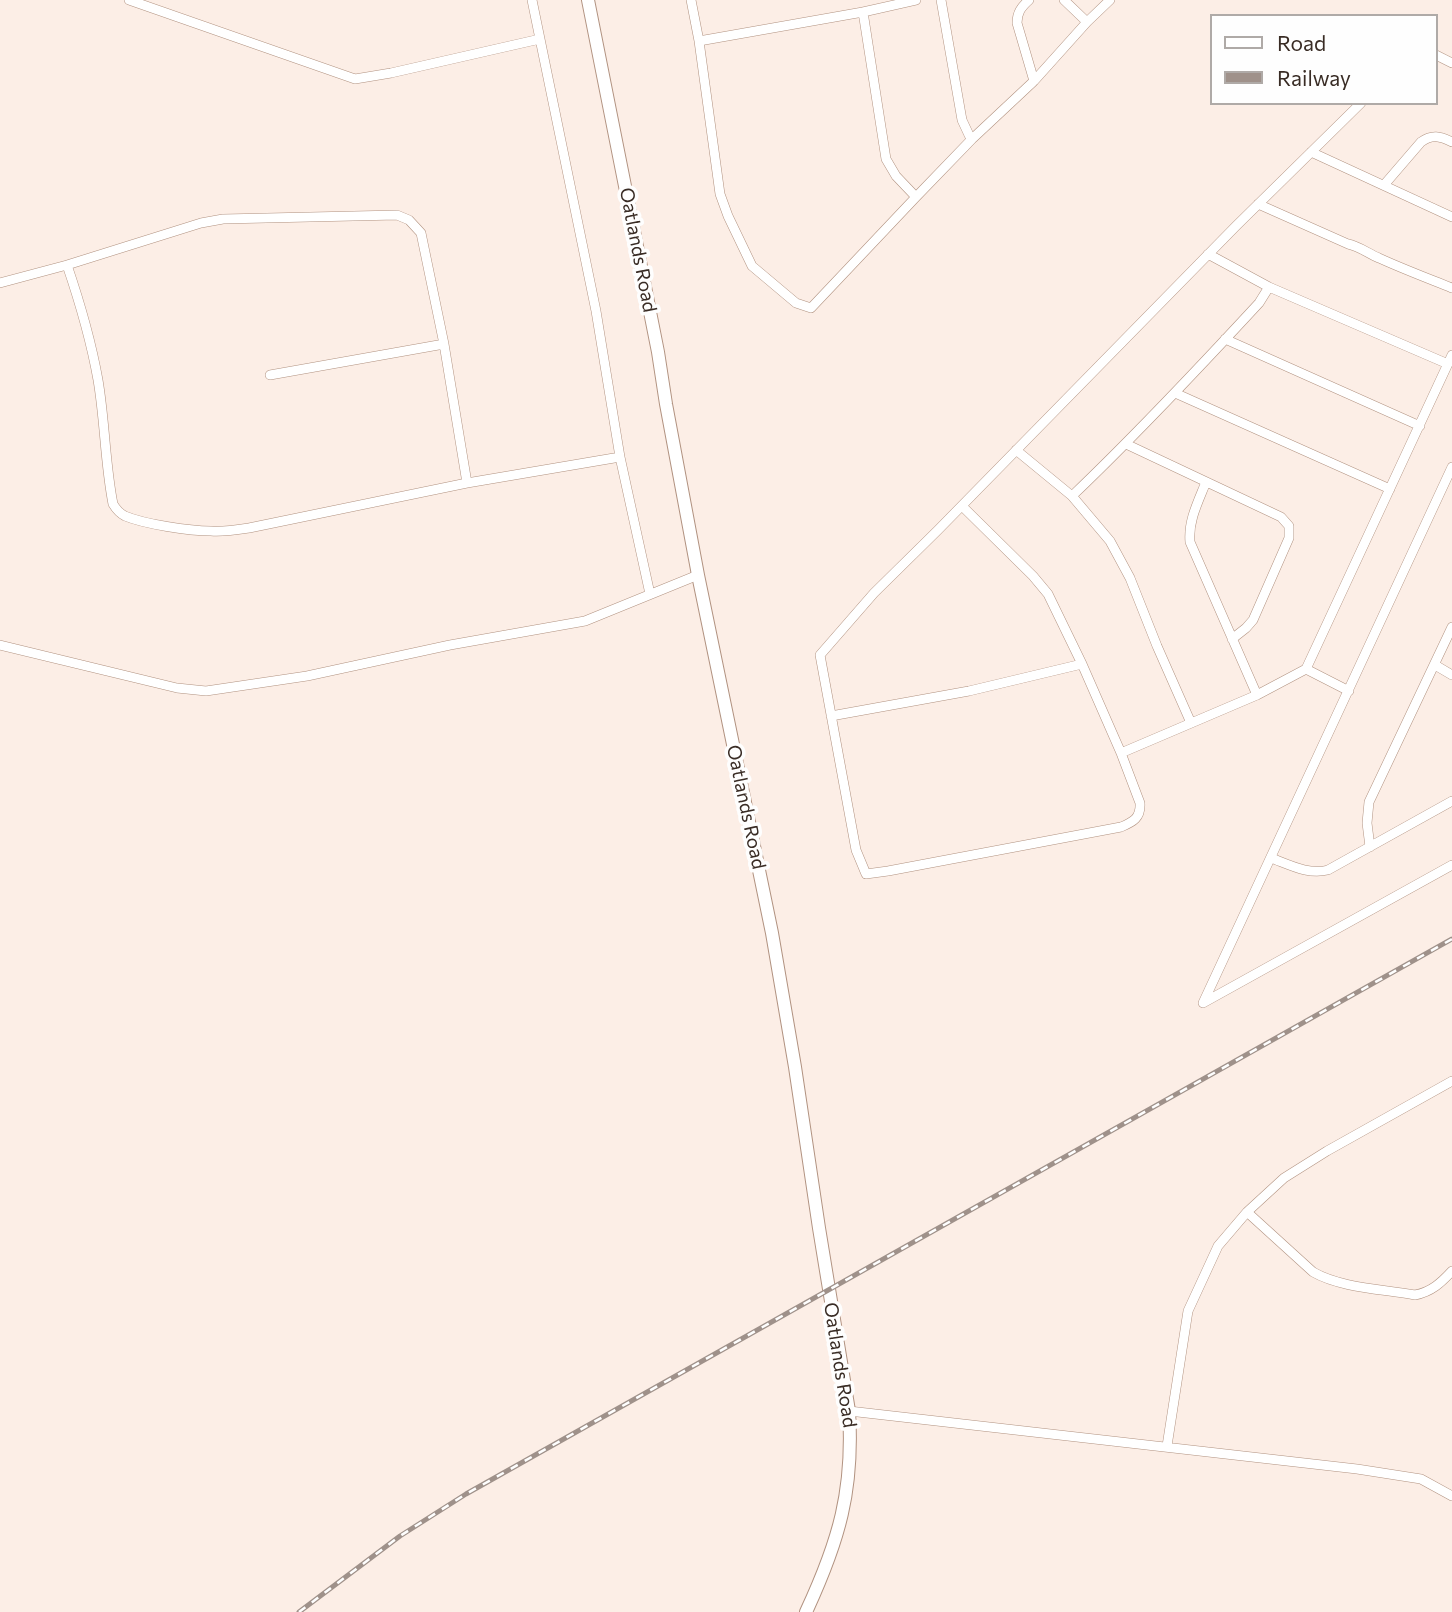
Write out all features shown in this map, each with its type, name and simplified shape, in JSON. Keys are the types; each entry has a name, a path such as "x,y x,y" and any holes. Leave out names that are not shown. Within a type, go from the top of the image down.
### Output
{"street":[{"path":"129,0 355,79 540,39"},
{"path":"533,0 596,311 620,457 650,594"},
{"name":"Oatlands Road","path":"588,0 656,341 698,575 772,933 849,1411 851,1440 846,1499 828,1561 806,1612"},
{"path":"691,0 720,194 728,216 752,266 796,303 811,308 972,139 1034,81 1110,0"},
{"path":"699,41 916,0"},
{"path":"942,0 962,120 972,139"},
{"path":"1029,0 1021,7 1017,23 1034,81"},
{"path":"1063,0 1087,22"},
{"path":"863,12 886,159 896,176 916,197"},
{"path":"962,506 1041,585 1056,610 1121,753 1140,803 1139,816 1128,824 866,874 856,850 820,655 874,593 1359,105"},
{"path":"1384,185 1428,137 1442,137 1452,142"},
{"path":"1311,152 1452,217"},
{"path":"1258,204 1400,268 1452,288"},
{"path":"0,283 201,223 223,219 397,215 409,220 421,233 444,344 467,483"},
{"path":"1121,753 1257,695 1306,669 1450,360 1269,287 1208,254"},
{"path":"66,265 88,333 98,382 113,504 125,516 160,525 202,531 227,531 467,483 620,457"},
{"path":"1072,496 1175,393 1259,303 1269,287"},
{"path":"1225,339 1420,426"},
{"path":"270,375 444,344"},
{"path":"1175,393 1390,488"},
{"path":"1126,444 1273,512 1289,526 1289,538 1258,610 1247,628 1232,639"},
{"path":"1016,450 1072,496 1110,541 1130,578 1191,723"},
{"path":"1452,467 1203,1003 1452,865"},
{"path":"1206,482 1190,523 1190,542 1257,695"},
{"path":"0,645 177,688 206,691 307,676 450,645 585,621 698,575"},
{"path":"1370,847 1367,823 1369,802 1452,627"},
{"path":"831,716 969,691 1082,664"},
{"path":"1435,664 1452,675"},
{"path":"1306,669 1349,691"},
{"path":"1271,858 1310,872 1328,870 1452,801"},
{"path":"1167,1446 1188,1311 1219,1246 1247,1212 1284,1178 1452,1081"},
{"path":"1247,1212 1313,1272 1337,1282 1415,1295 1436,1287 1452,1271"},
{"path":"849,1411 1357,1469 1422,1479 1452,1496"}],"railway":[{"path":"299,1612 400,1536 466,1494 1452,939"}]}
